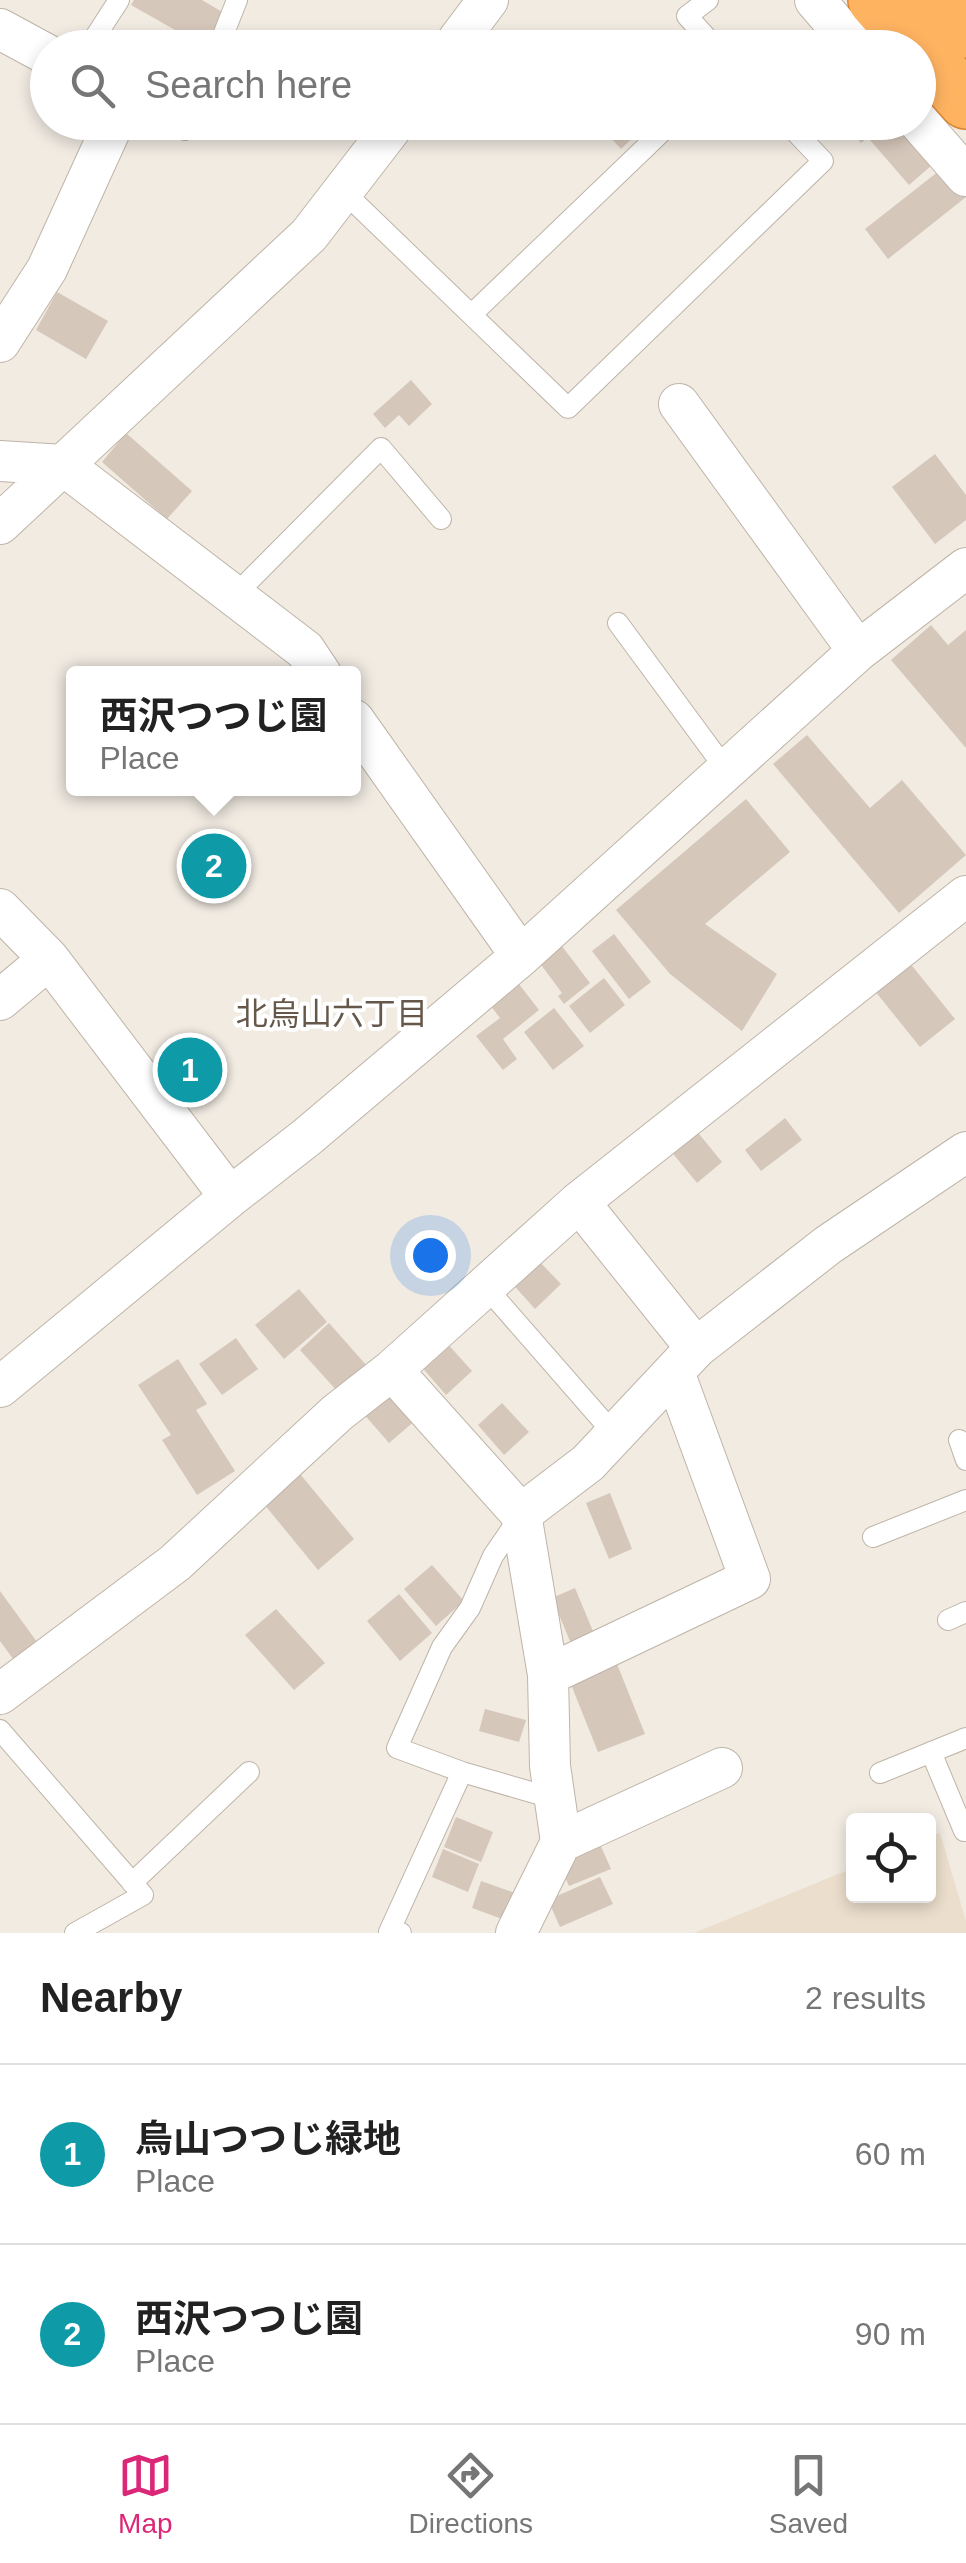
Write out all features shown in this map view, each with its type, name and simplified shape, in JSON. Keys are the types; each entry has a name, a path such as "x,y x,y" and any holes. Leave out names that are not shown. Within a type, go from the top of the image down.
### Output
{"highway":[{"path":"876,0 902,30"},
{"path":"940,0 966,30"},
{"path":"936,68 966,101"}],"street":[{"path":"466,30 488,0"},
{"path":"815,0 841,30"},
{"path":"0,29 30,45"},
{"path":"0,342 48,268 106,140"},
{"path":"0,524 308,235 383,140"},
{"path":"935,140 966,176"},
{"path":"679,404 858,650"},
{"path":"0,462 64,465 304,650 315,666"},
{"path":"0,1387 230,1196 307,1138 520,956 858,650 966,568"},
{"path":"361,730 520,956"},
{"path":"0,1694 176,1563 337,1413 392,1370 579,1202 966,896"},
{"path":"0,909 49,959 230,1196"},
{"path":"0,1000 49,959"},
{"path":"521,1514 588,1464 684,1360 828,1245 966,1152"},
{"path":"548,1675 750,1579 684,1360 579,1202"},
{"path":"392,1370 521,1514 548,1675 550,1766 561,1842 516,1933"},
{"path":"561,1842 722,1768"}],"lane":[{"path":"100,30 119,0"},
{"path":"225,30 237,0"},
{"path":"700,30 687,16 708,0"},
{"path":"472,314 653,140"},
{"path":"344,192 568,408 823,162 803,140"},
{"path":"234,596 381,448 441,520"},
{"path":"618,623 727,770"},
{"path":"486,1286 614,1435"},
{"path":"873,1537 966,1500"},
{"path":"521,1514 493,1556 470,1608 442,1647 396,1748 555,1799"},
{"path":"0,1730 143,1895 75,1933"},
{"path":"880,1773 966,1738"},
{"path":"931,1752 966,1830"},
{"path":"132,1883 249,1772"},
{"path":"401,1933 389,1932 462,1772"}],"shaded area":[{"path":"940,1833 966,1921 966,1933 694,1933 846,1871 846,1903 936,1903 936,1834"}],"building":[{"path":"134,0 202,0 224,13 214,30 175,30 131,5"},
{"path":"613,140 630,140 621,149"},
{"path":"870,140 923,140 939,159 909,185"},
{"path":"944,167 966,197 888,259 865,229"},
{"path":"57,292 108,321 86,359 36,330"},
{"path":"411,380 432,404 409,426 399,415 385,428 373,414"},
{"path":"126,433 192,491 167,519 102,462"},
{"path":"935,454 966,495 966,520 935,544 892,487"},
{"path":"931,625 948,645 966,630 966,748 891,660"},
{"path":"807,735 870,808 902,780 966,855 899,913 773,764"},
{"path":"746,799 790,852 705,924 777,974 742,1031 670,974 616,910"},
{"path":"614,934 651,982 629,999 592,951"},
{"path":"558,941 590,983 564,1004 558,996 562,993 536,958"},
{"path":"909,962 955,1019 920,1047 875,991"},
{"path":"604,978 625,1005 590,1033 569,1006"},
{"path":"515,979 539,1010 503,1039 517,1059 503,1070 476,1036 500,1018 487,1001"},
{"path":"554,1008 584,1046 553,1070 524,1032"},
{"path":"785,1118 802,1140 761,1171 745,1150"},
{"path":"695,1129 722,1162 697,1183 670,1150"},
{"path":"536,1258 561,1284 535,1309 509,1280"},
{"path":"299,1289 327,1322 284,1359 255,1325"},
{"path":"329,1323 367,1366 338,1392 300,1350"},
{"path":"236,1338 258,1369 222,1395 199,1364"},
{"path":"445,1341 472,1371 446,1395 419,1364"},
{"path":"178,1359 207,1404 196,1410 235,1471 197,1495 162,1440 171,1435 138,1385"},
{"path":"383,1393 396,1395 417,1419 389,1443 362,1412"},
{"path":"502,1403 529,1432 504,1455 478,1425"},
{"path":"300,1474 354,1539 318,1570 264,1504"},
{"path":"610,1493 632,1549 609,1559 586,1503"},
{"path":"432,1565 464,1601 436,1626 404,1589"},
{"path":"575,1588 595,1636 572,1646 552,1598"},
{"path":"0,1591 40,1646 16,1663 0,1641"},
{"path":"399,1594 432,1633 400,1661 367,1621"},
{"path":"276,1609 325,1663 294,1690 245,1635"},
{"path":"617,1664 645,1734 598,1752 570,1682"},
{"path":"485,1709 526,1720 519,1742 479,1731"},
{"path":"456,1817 493,1832 481,1862 444,1847"},
{"path":"599,1842 611,1869 569,1886 557,1859"},
{"path":"443,1849 479,1864 468,1892 432,1877"},
{"path":"600,1877 613,1904 560,1927 548,1900"},
{"path":"481,1881 515,1893 505,1920 472,1908"}],"place":[{"name":"西沢つつじ園","path":"214,866"},
{"name":"烏山つつじ緑地","path":"190,1070"}],"district":[{"name":"北烏山六丁目","path":"332,1014"}]}
